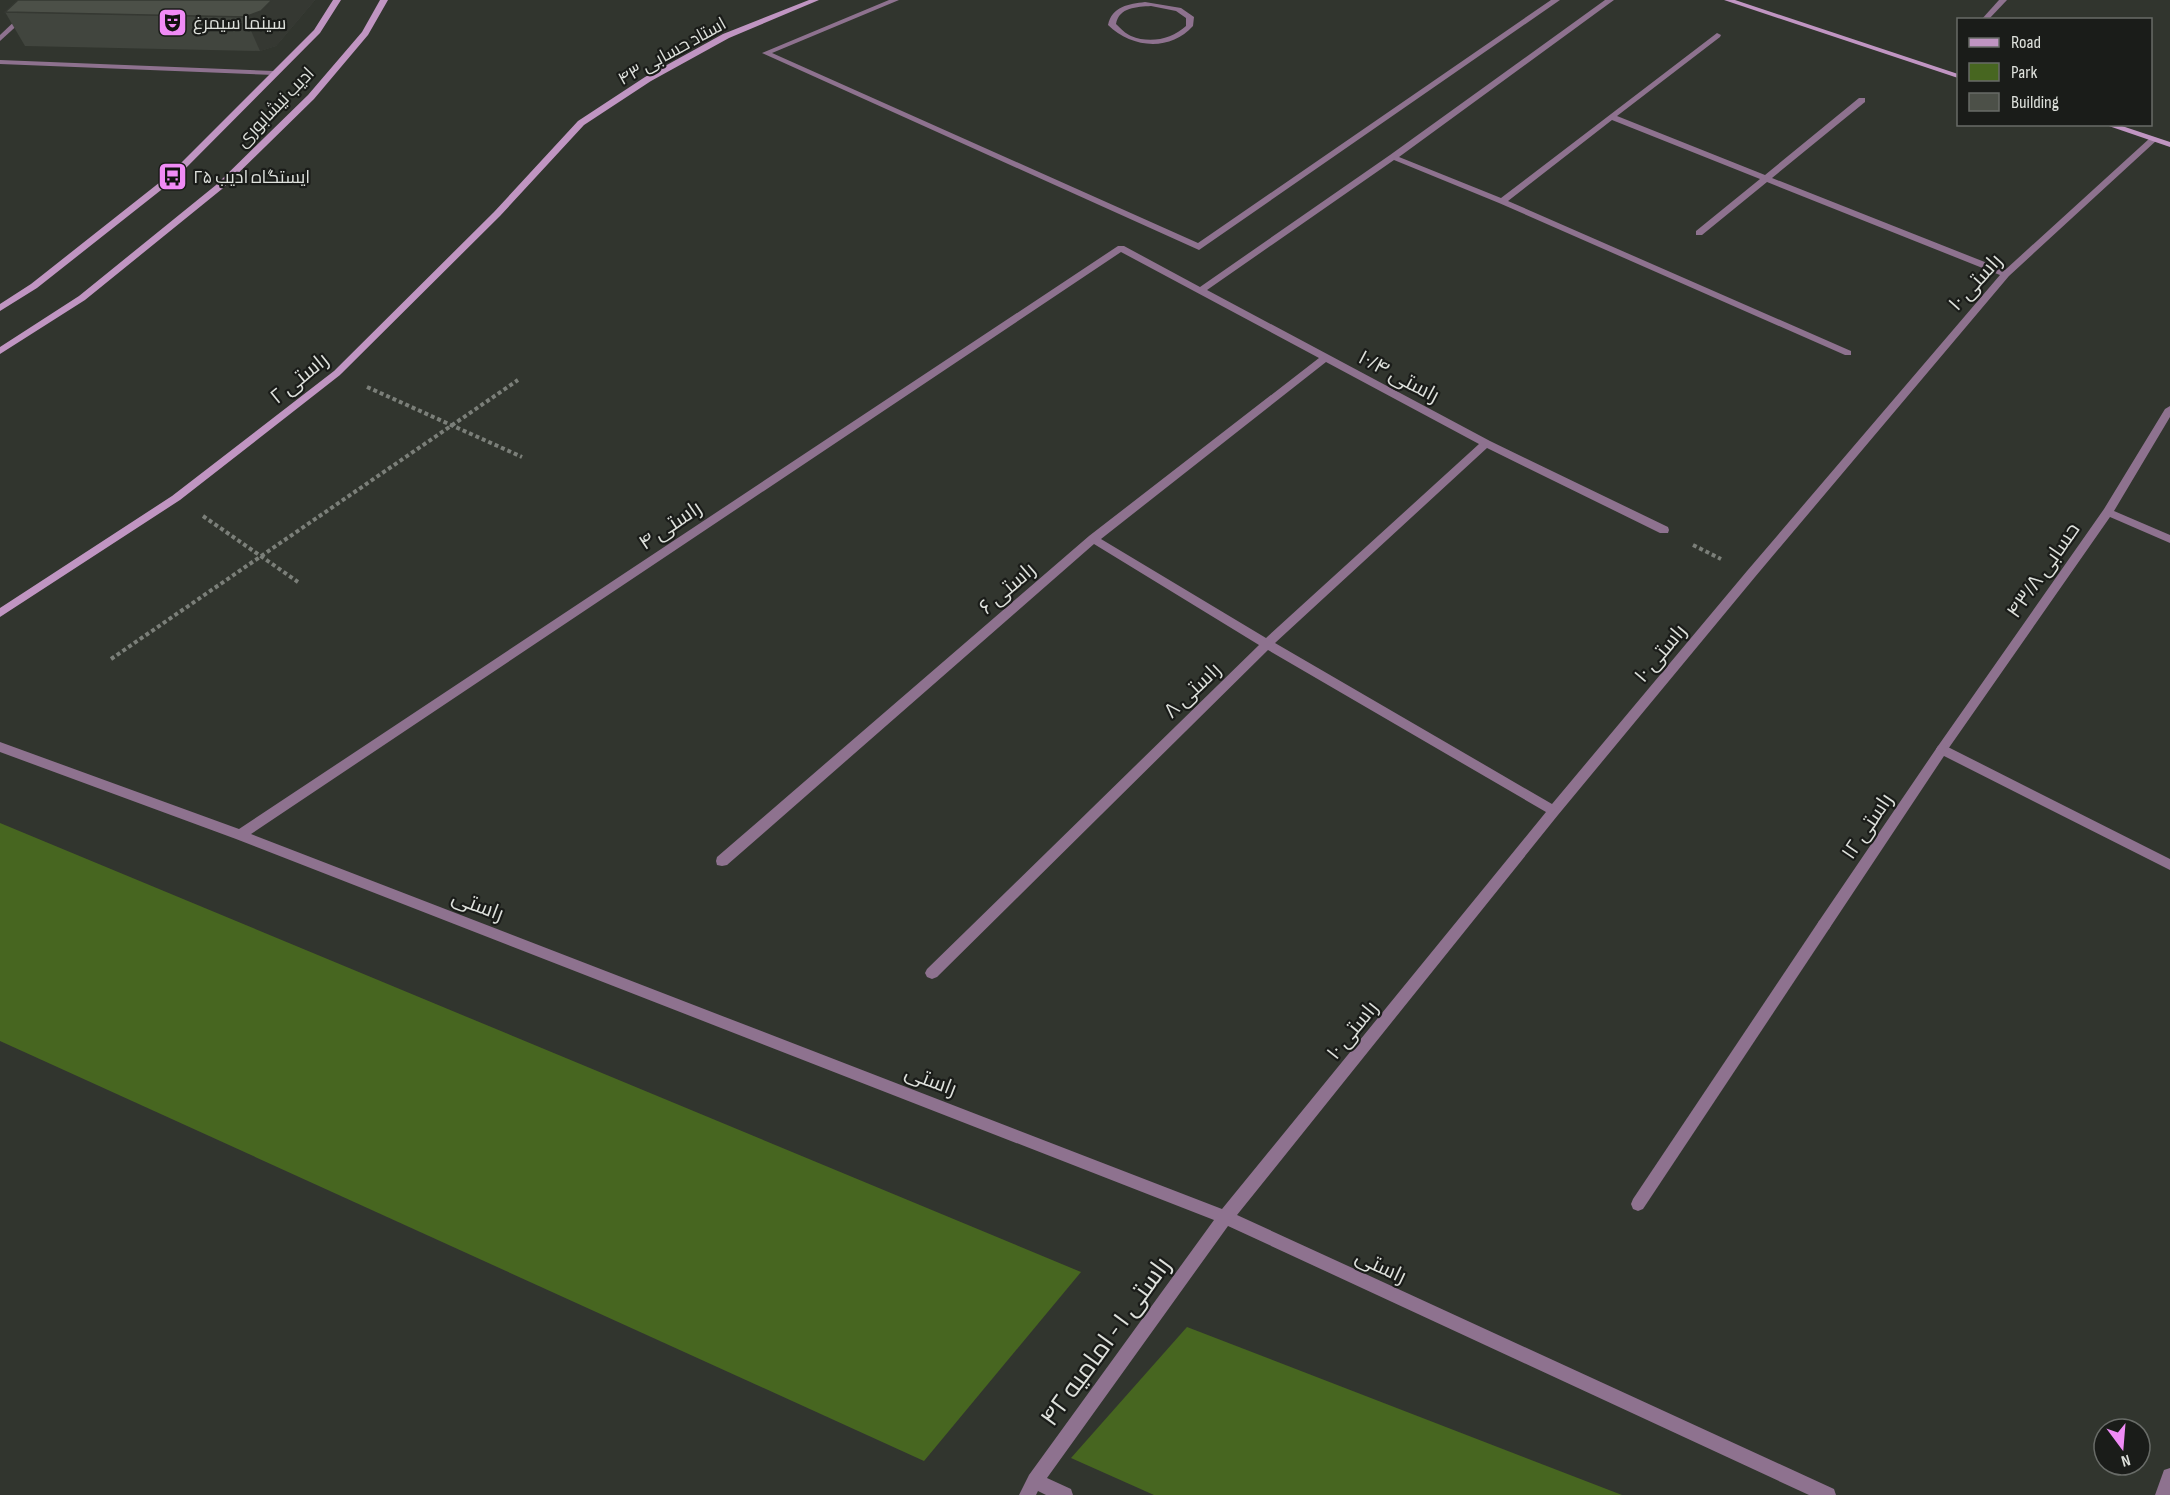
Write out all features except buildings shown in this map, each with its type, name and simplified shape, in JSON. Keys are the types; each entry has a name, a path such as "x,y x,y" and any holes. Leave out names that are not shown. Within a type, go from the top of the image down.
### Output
{"street":[{"path":"0,39 40,0"},
{"name":"ادیب نیشابوری","path":"0,308 34,286 172,177 317,31 337,0"},
{"name":"ادیب نیشابوری","path":"0,351 82,298 219,188 311,97 365,33 384,0"},
{"name":"استاد حسابی ۴۳","path":"581,123 648,79 726,36 815,0"},
{"path":"895,0 766,53 1199,247 1556,0"},
{"path":"1202,290 1393,157 1610,0"},
{"path":"1728,0 1957,75"},
{"path":"1986,18 2003,0"},
{"path":"1136,2 1177,8 1191,19 1191,26 1187,32 1166,41 1152,42 1126,37 1116,32 1112,19 1117,13 1136,2"},
{"path":"1502,201 1717,35"},
{"path":"0,62 274,73"},
{"path":"1699,233 1862,100"},
{"path":"1613,117 2006,274"},
{"name":"راستی ۲","path":"0,613 176,498 336,373 497,214 581,123"},
{"path":"2113,126 2170,145"},
{"name":"راستی ۱۰","path":"1225,1217 1554,811 1751,574 2006,274 2153,140"},
{"path":"1393,157 1502,201 1848,353"},
{"name":"راستی ۱۰/۴","path":"1121,248 1486,443 1664,530"},
{"name":"راستی ۴","path":"240,835 1121,248"},
{"name":"راستی ۶","path":"722,861 1093,539 1326,357"},
{"name":"حسابی ۴۳/۸","path":"1942,749 2108,512 2170,409"},
{"name":"راستی ۸","path":"932,973 1267,644 1486,443"},
{"path":"2108,512 2170,539"},
{"path":"1093,539 1267,644 1554,811"},
{"name":"راستی","path":"0,747 240,835 1225,1217 1828,1495"},
{"path":"1942,749 2170,865"},
{"name":"راستی ۱۲","path":"1638,1204 1942,749"},
{"name":"راستی ۱ - امامیه ۴۲","path":"1031,1488 1225,1217"},
{"path":"2163,1495 2170,1476"},
{"path":"1031,1488 1065,1495"}],"path":[{"path":"336,373 522,457"},
{"path":"111,659 518,380"},
{"path":"176,498 298,582"},
{"path":"1664,530 1751,574"}],"green space":[{"path":"0,823 1081,1272 924,1461 0,1041"},
{"path":"1187,1327 1622,1495 1154,1495 1071,1458"}],"place":[{"name":"سینما سیمرغ","path":"172,23"},
{"name":"ایستگاه ادیب ۲۵","path":"172,177"}]}
